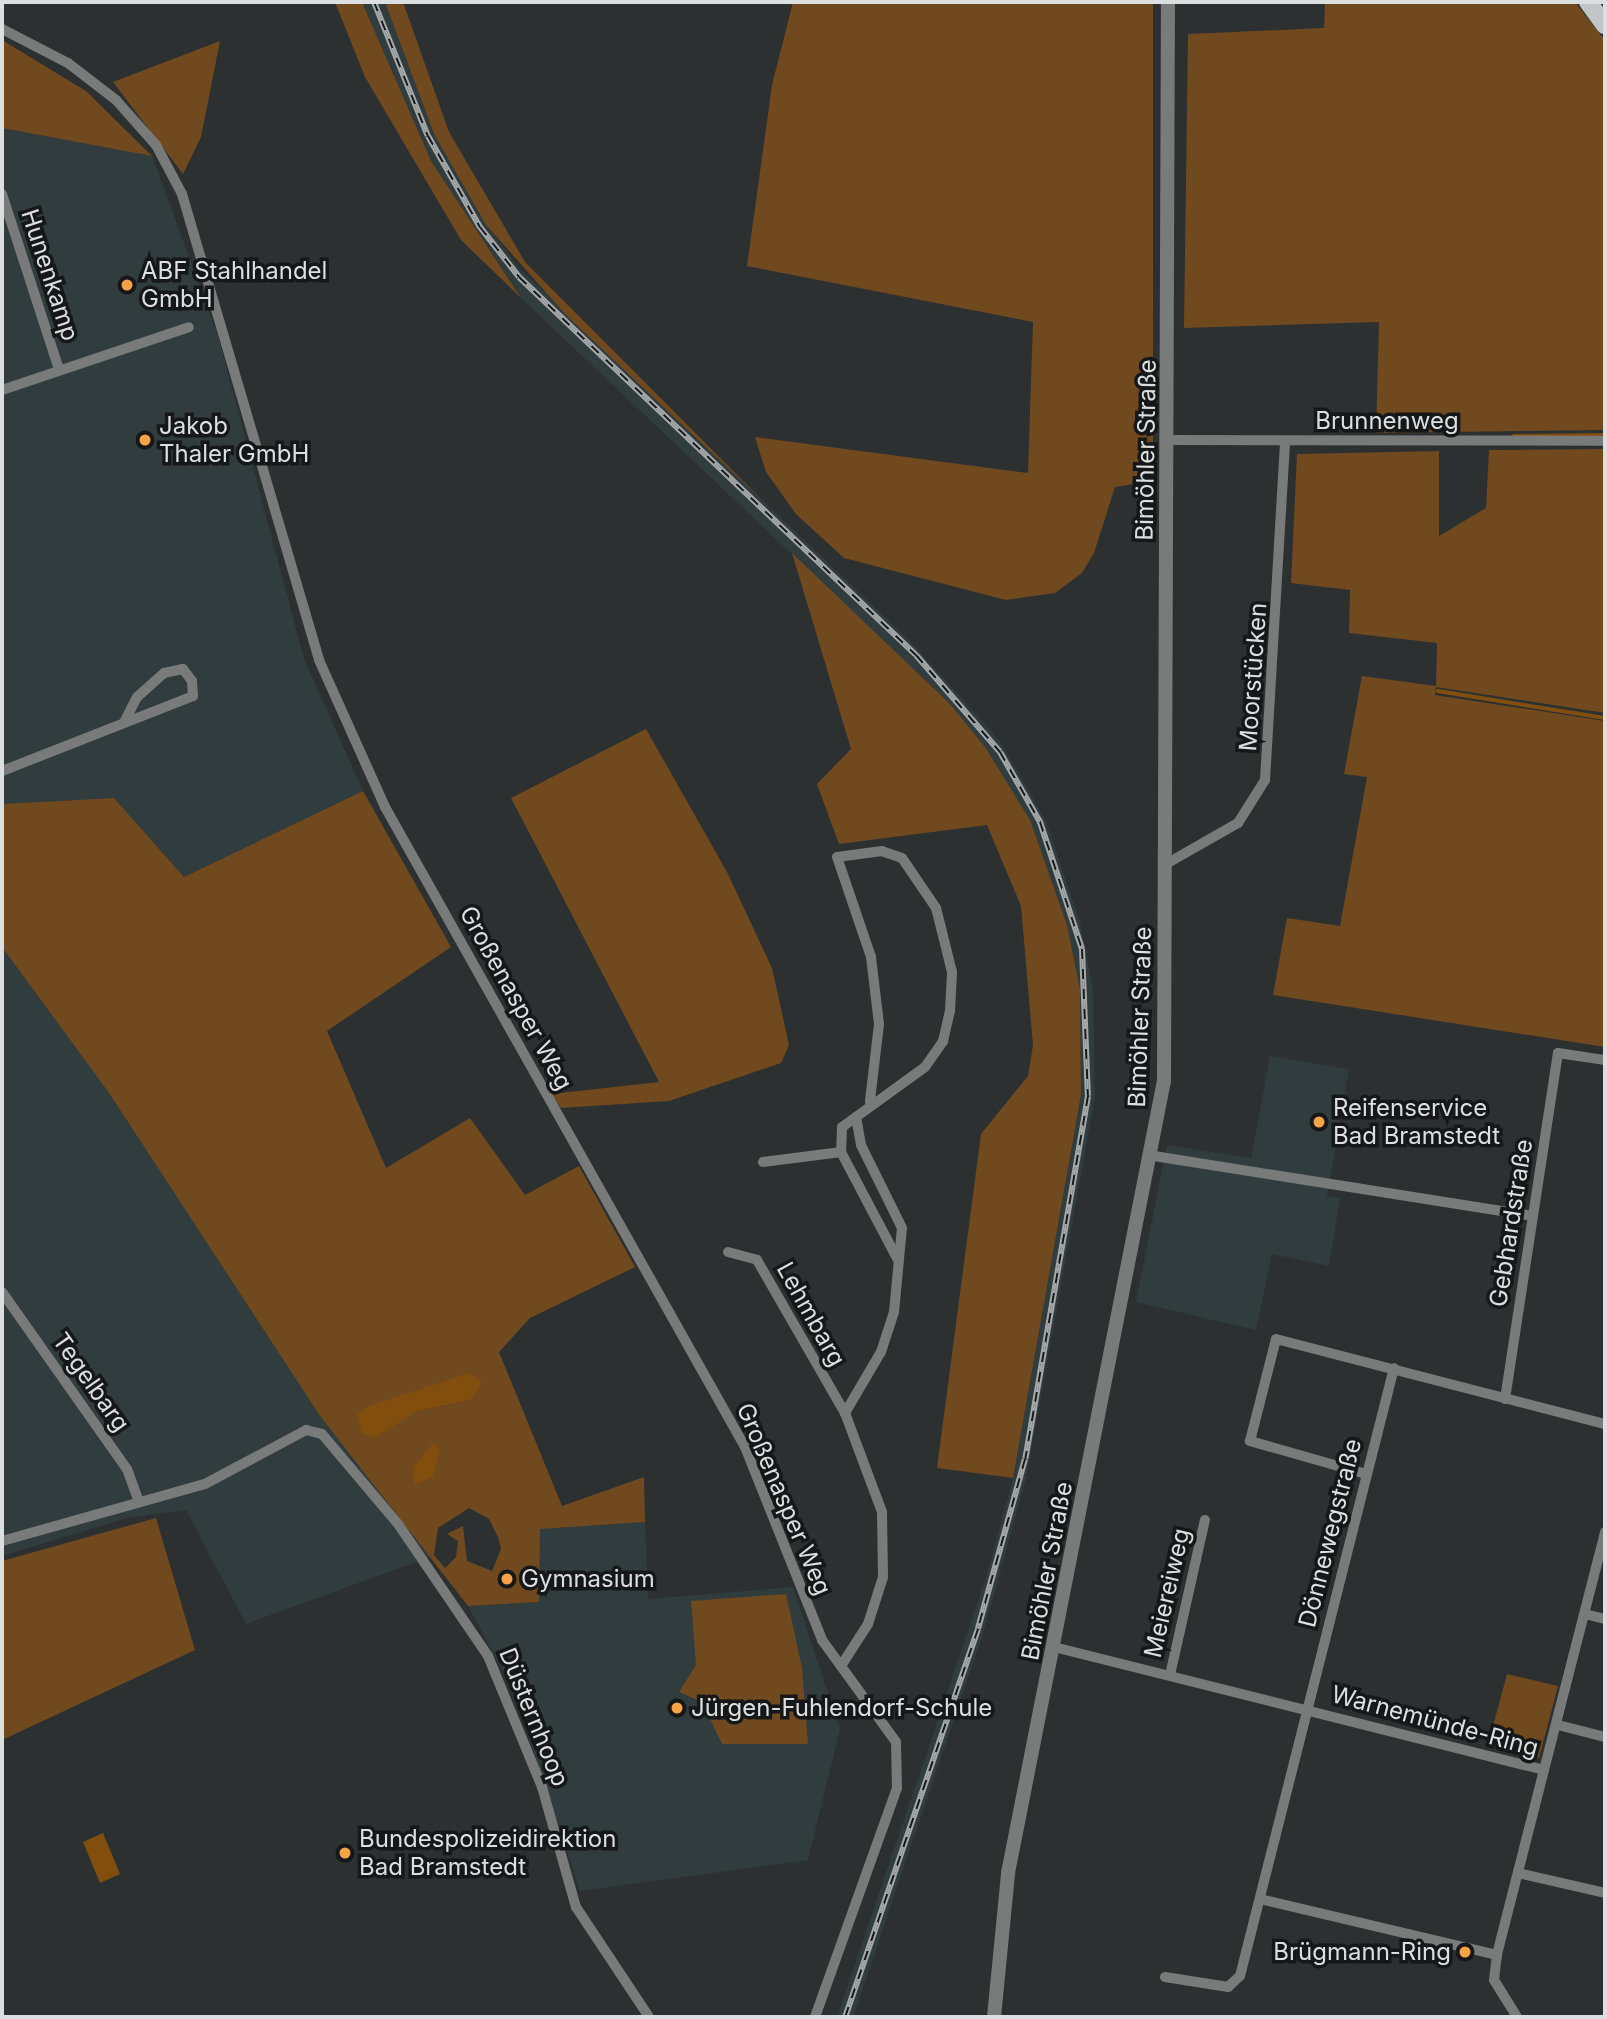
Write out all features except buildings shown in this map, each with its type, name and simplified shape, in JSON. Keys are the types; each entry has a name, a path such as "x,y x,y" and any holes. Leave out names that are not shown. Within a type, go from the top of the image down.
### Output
{"main road":[{"path":"1588,2 1605,24"}],"street":[{"name":"Bimöhler Straße","path":"994,2017 1004,1896 1154,1156 1164,1082 1169,440 1168,2"},
{"name":"Großenasper Weg","path":"2,29 68,63 116,100 156,145 182,194 319,660 385,807 745,1447 822,1640 888,1724 896,1742 897,1788 815,2017"},
{"name":"Hunenkamp","path":"2,194 59,369"},
{"name":"Hunenkamp","path":"2,390 189,327"},
{"name":"Brunnenweg","path":"1169,440 1285,443 1605,440"},
{"name":"Moorstücken","path":"1166,864 1238,823 1265,780 1285,443"},
{"path":"2,771 193,696 192,681 183,669 164,673 137,697 124,722"},
{"path":"870,1101 879,1024 871,957 837,857 882,850 902,858 921,878 936,908 952,972 943,1041 905,1085 870,1101 856,1117 842,1127 841,1152 897,1258"},
{"name":"Gebhardstraße","path":"1506,1399 1558,1053 1605,1060"},
{"name":"Lehmbarg","path":"845,1413 881,1352 894,1312 902,1227 861,1145 856,1117"},
{"path":"764,1162 841,1152"},
{"path":"1154,1156 1532,1216"},
{"name":"Lehmbarg","path":"728,1252 757,1260 845,1413 882,1512 883,1577 868,1624 841,1666"},
{"name":"Tegelbarg","path":"2,1292 127,1469 138,1500"},
{"path":"1366,1474 1250,1441 1276,1339 1605,1424"},
{"name":"Dönnewegstraße","path":"1306,1709 1394,1368"},
{"name":"Düsternhoop","path":"138,1500 205,1484 306,1430 322,1434 398,1524 488,1656 542,1787 576,1907 649,2017"},
{"path":"2,1541 138,1500"},
{"name":"Meiereiweg","path":"1170,1675 1205,1520"},
{"path":"1544,1770 1558,1725 1605,1532"},
{"path":"1585,1614 1605,1619"},
{"name":"Warnemünde-Ring","path":"1054,1647 1544,1770 1497,1955"},
{"name":"Warnemünde-Ring","path":"1165,1977 1228,1987 1240,1976 1264,1899 1306,1709"},
{"path":"1558,1725 1605,1737"},
{"path":"1518,1873 1605,1893"},
{"path":"1264,1899 1497,1955 1494,1980 1517,2017"}],"shaded area":[{"path":"335,2 362,2 431,161 521,298 461,240 365,77"},
{"path":"362,2 385,2 434,134 486,225 521,270 909,640 1000,741 1046,821 1080,922 1093,989 1095,1097 1026,1479 983,1634 853,2017 837,2017 986,1578 1013,1478 1081,1095 1080,989 1067,925 1030,820 949,703 521,298 431,161"},
{"path":"385,2 403,2 449,132 525,262 764,502 566,315 486,225 434,134"},
{"path":"793,2 1153,2 1153,481 1115,487 1094,553 1082,573 1055,593 1006,600 844,558 796,514 766,472 755,437 1028,473 1033,322 747,266 772,85"},
{"path":"1325,2 1575,2 1605,40 1605,430 1376,433 1379,322 1184,328 1188,34 1324,28"},
{"path":"2,40 86,91 152,156 2,128"},
{"path":"220,41 201,137 183,174 113,82"},
{"path":"2,128 152,156 218,336 304,659 363,791 184,877 114,798 2,804"},
{"path":"1605,449 1605,713 1436,687 1435,695 1605,721 1605,1047 1273,995 1287,918 1340,926 1367,777 1344,774 1362,676 1436,686 1437,643 1349,633 1350,590 1291,583 1297,454 1439,451 1439,536 1486,508 1489,450"},
{"path":"792,553 949,703 985,747 1030,820 1067,925 1080,989 1081,1095 1013,1478 937,1468 981,1134 1028,1076 1033,1045 1021,906 987,825 839,844 817,784 851,749"},
{"path":"646,729 727,872 772,968 789,1045 781,1063 669,1101 561,1108 551,1094 659,1082 511,798"},
{"path":"363,791 451,947 327,1031 386,1168 470,1118 525,1195 579,1166 635,1267 530,1318 499,1352 562,1506 644,1477 645,1522 540,1529 539,1602 468,1606 320,1416 109,1093 2,947 2,804 114,798 184,877","holes":["481,1382 471,1400 415,1412","469,1508 489,1519 498,1537 501,1549 492,1571 467,1561 463,1526 447,1534 458,1541 456,1557 445,1568 434,1555 438,1528"]},
{"path":"2,947 109,1093 320,1416 430,1557 246,1624 186,1510 127,1518 2,1556"},
{"path":"1270,1056 1349,1069 1327,1196 1340,1198 1329,1266 1272,1254 1256,1330 1136,1302 1167,1145 1251,1158"},
{"path":"469,1373 482,1382 471,1400 415,1412 376,1437 362,1433 357,1415 369,1406"},
{"path":"433,1443 440,1448 433,1477 414,1484 413,1468"},
{"path":"156,1518 195,1650 2,1740 2,1561"},
{"name":"Jürgen-Fuhlendorf-Schule","path":"645,1522 648,1599 793,1587 840,1729 808,1860 580,1891 514,1691 468,1606 539,1602 539,1529"},
{"path":"786,1594 802,1668 808,1744 722,1744 702,1702 679,1692 696,1665 691,1601"},
{"path":"1507,1674 1558,1686 1539,1758 1488,1745"},
{"path":"103,1833 120,1874 100,1883 83,1842"}],"waterway":[{"path":"1514,436 1605,435"},
{"path":"1438,691 1605,718"}],"railway":[{"path":"374,2 428,136 480,227 519,277 916,655 1000,752 1040,822 1082,949 1088,1096 1025,1459 978,1629 845,2017"}],"place":[{"name":"ABF Stahlhandel GmbH","path":"127,285"},
{"name":"Jakob Thaler GmbH","path":"145,440"},
{"name":"Reifenservice Bad Bramstedt","path":"1319,1122"},
{"name":"Gymnasium","path":"507,1579"},
{"name":"Jürgen-Fuhlendorf-Schule","path":"677,1708"},
{"name":"Bundespolizeidirektion Bad Bramstedt","path":"345,1853"},
{"name":"Brügmann-Ring","path":"1465,1952"}]}
